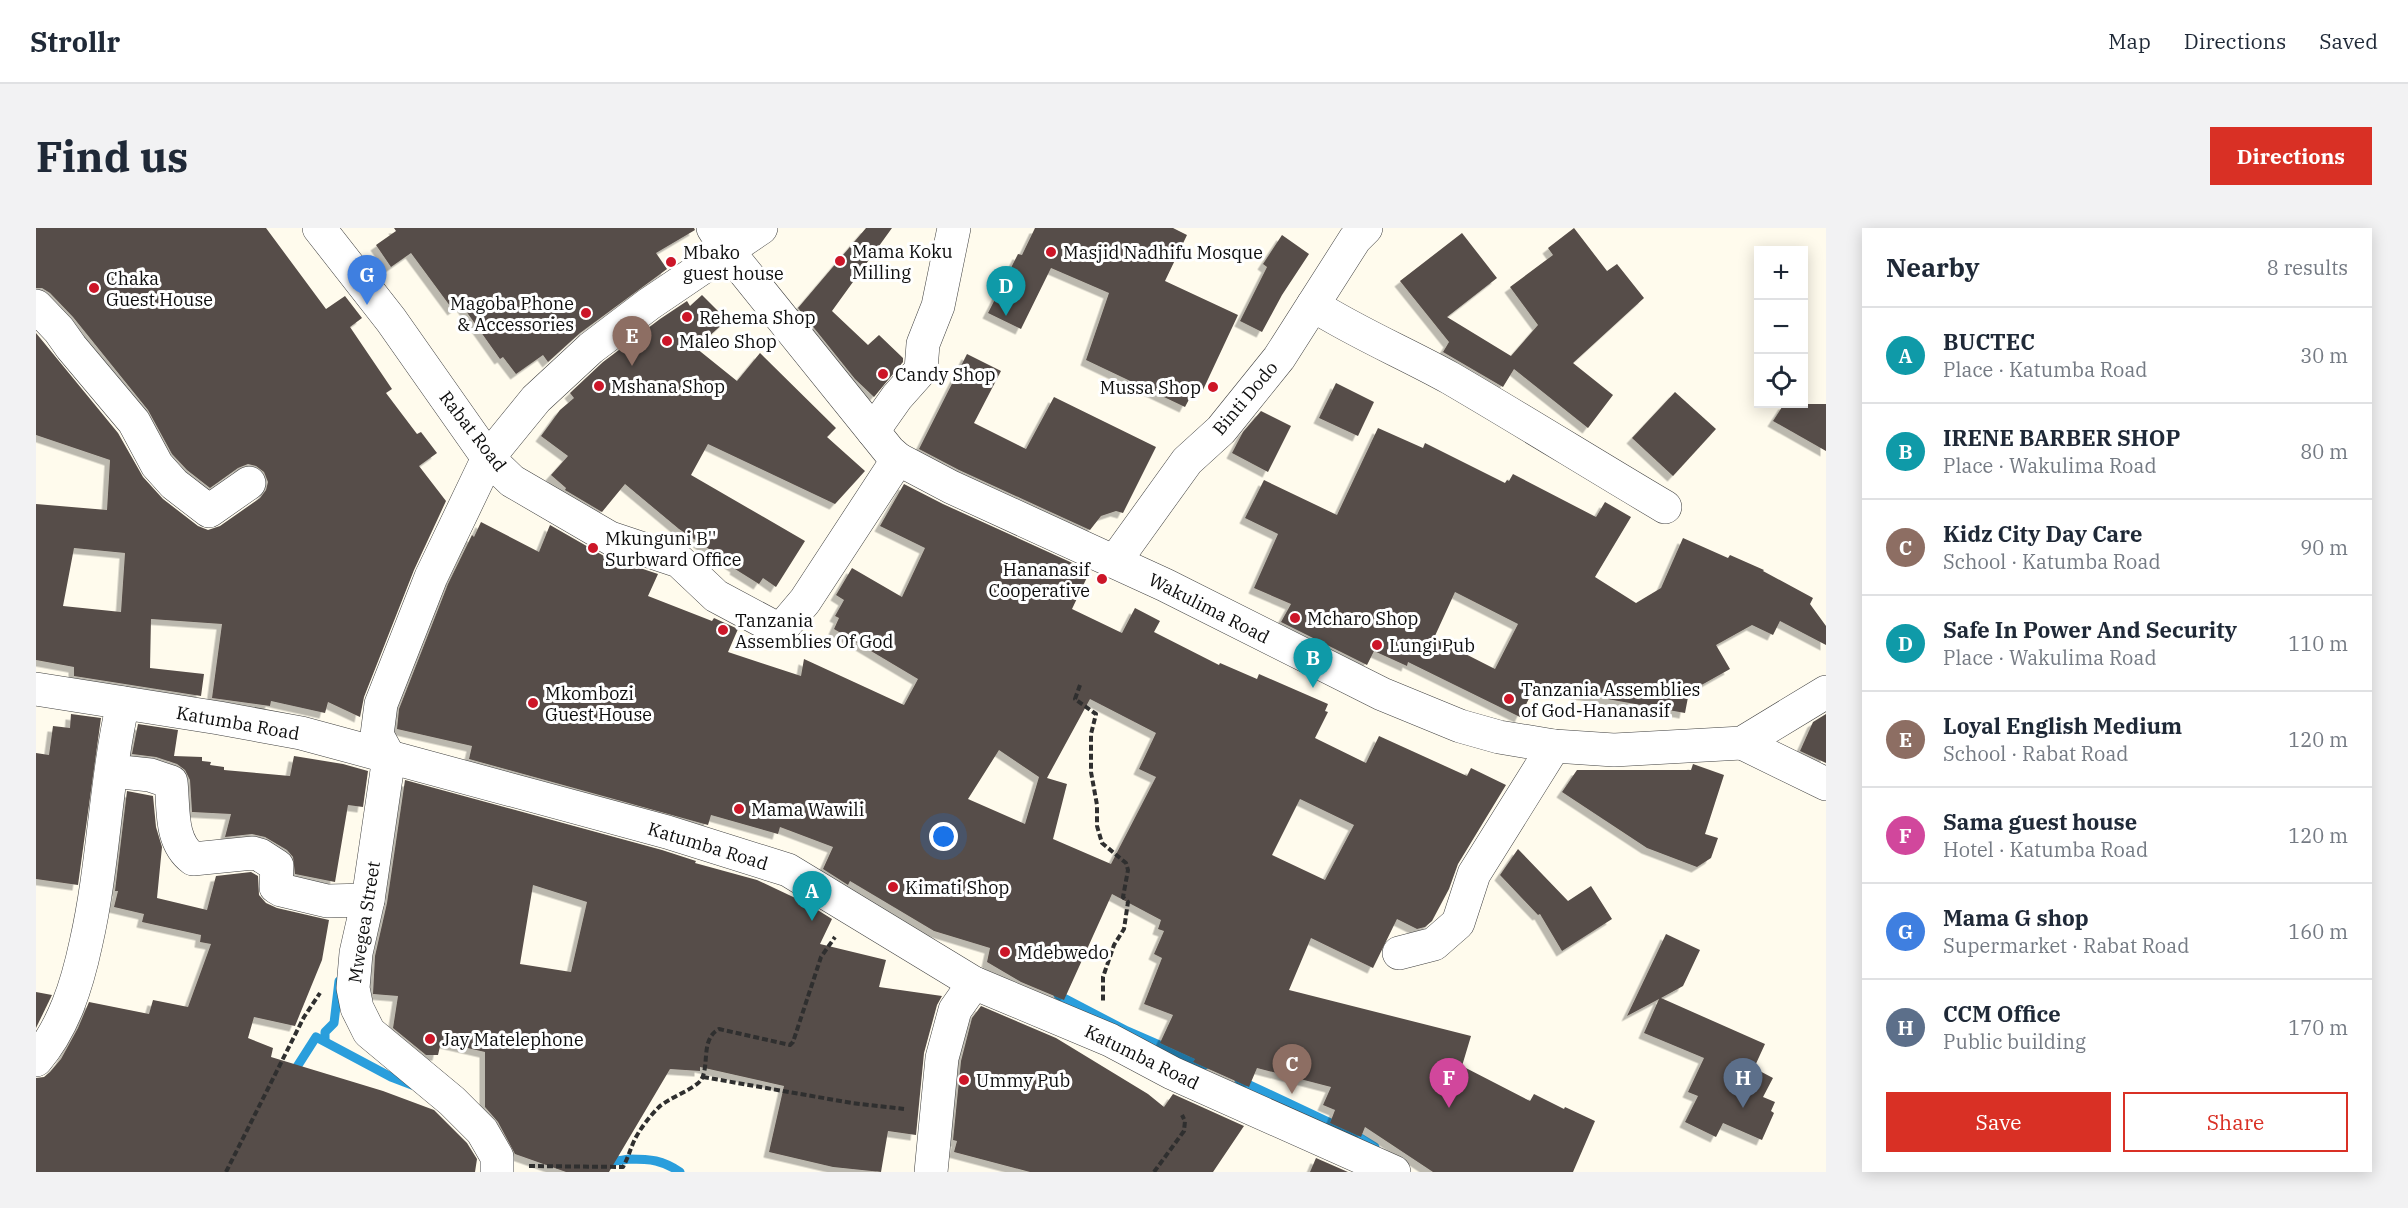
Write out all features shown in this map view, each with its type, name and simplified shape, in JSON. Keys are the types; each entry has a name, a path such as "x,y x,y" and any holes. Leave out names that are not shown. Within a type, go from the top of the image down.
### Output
{"street":[{"name":"Rabat Road","path":"320,228 391,320 488,458 512,481 609,538 679,561 716,597 774,627 783,627 805,601 898,459"},
{"path":"388,757 377,735 376,726 387,683 413,619 488,458 536,399 591,348 720,239 760,228"},
{"path":"873,431 921,370 923,344 938,306 954,228"},
{"name":"Binti Dodo","path":"1115,561 1186,461 1221,430 1279,358 1355,239 1366,228"},
{"path":"720,239 873,431 898,459"},
{"path":"1313,305 1349,328 1450,379 1665,507"},
{"path":"36,306 59,330 70,347 129,415 157,465 174,484 209,511 249,483"},
{"name":"Wakulima Road","path":"898,459 969,495 1115,561 1416,709 1460,726 1554,746 1614,750 1742,744 1826,784"},
{"name":"Katumba Road","path":"36,689 301,733 667,832 788,870 974,983 1110,1040 1172,1073 1394,1172"},
{"name":"Wakulima Road","path":"1742,744 1826,692"},
{"path":"36,1060 49,1045 72,998 81,965 95,901 123,703"},
{"path":"1399,953 1434,944 1458,923 1474,874 1554,746"},
{"name":"Mwegea Street","path":"388,757 368,900 356,953 353,988 357,1008 369,1032 452,1101 482,1131 497,1164"},
{"path":"112,771 150,775 171,782 171,814 184,853 193,859 243,854 260,855 277,866 276,887 281,890 327,901 368,900"},
{"path":"931,1172 942,1058 955,1010 974,983"}],"path":[{"path":"1080,685 1075,699 1096,714 1090,734 1090,772 1102,843 1126,863 1128,870 1123,897 1128,902 1124,928 1114,945 1103,977 1103,1003 1112,1023 1110,1040"},
{"path":"497,1164 511,1162 534,1167 623,1167 634,1140 657,1109 671,1098 698,1085 703,1077 709,1040 714,1032 719,1029 790,1045 794,1042 821,957 827,945 861,913"},
{"path":"226,1172 317,996 328,986 353,988"},
{"path":"1154,1172 1185,1126 1183,1116 1168,1107 1165,1100 1167,1082 1172,1073"},
{"path":"703,1077 852,1103 920,1110 936,1109"}],"building":[{"path":"36,228 266,228 326,309 345,296 362,318 350,327 392,389 386,393 417,434 421,432 437,453 419,466 446,501 414,570 364,697 360,717 328,702 325,713 271,701 270,706 212,698 222,624 151,619 150,668 204,674 201,696 74,676 74,667 36,660 36,504 107,510 110,460 36,435 36,333 118,433 143,477 163,499 198,526 208,530 220,526 260,498 268,482 264,472 248,464 238,468 210,488 187,470 172,454 148,410 73,317 50,293 42,288 36,288","holes":["74,548 125,553 121,612 63,606"]},
{"path":"394,228 694,228 695,230 656,253 667,269 580,333 548,362 543,355 516,374 503,357 500,359 461,304 453,310 411,253 391,267 376,245 396,231"},
{"path":"866,228 892,228 832,311 868,345 879,335 903,358 903,362 874,397 855,379 798,308"},
{"path":"1035,228 1173,228 1187,235 1165,281 1238,315 1202,392 1195,388 1185,407 1086,360 1109,293 1051,268 1021,329 988,313 1018,254 1022,255"},
{"path":"1574,228 1607,271 1617,264 1644,298 1573,363 1613,395 1588,428 1514,369 1503,387 1443,352 1449,342 1400,281 1462,233 1497,278 1447,317 1511,356 1538,325 1510,287 1553,255 1548,248"},
{"path":"1282,235 1309,254 1282,295 1262,332 1240,321 1267,267 1263,264"},
{"path":"702,295 727,320 696,348 737,381 760,353 836,428 827,437 865,471 835,504 708,444 691,475 805,541 776,587 763,578 759,584 735,569 736,567 679,529 625,484 602,512 565,490 566,488 551,475 568,456 541,436 560,410 574,398 570,393 603,362 660,319 687,301 690,306"},
{"path":"967,354 1001,371 974,423 1026,449 1054,397 1156,447 1123,513 1116,511 1101,516 1090,530 959,470 919,449"},
{"path":"1336,383 1374,402 1358,436 1319,418"},
{"path":"1675,392 1716,429 1673,476 1632,438"},
{"path":"1808,404 1826,404 1826,451 1773,421 1781,408 1808,408"},
{"path":"1261,411 1291,426 1268,472 1232,453 1243,432"},
{"path":"1378,428 1423,448 1425,443 1505,483 1513,474 1596,517 1605,502 1631,517 1595,577 1636,603 1661,588 1683,538 1728,558 1730,555 1764,570 1813,598 1810,604 1826,626 1826,645 1780,621 1773,635 1752,625 1716,645 1730,669 1689,692 1685,713 1535,686 1520,717 1408,662 1407,666 1374,651 1367,665 1281,622 1291,604 1254,588 1278,534 1245,518 1264,480 1337,515","holes":["1455,592 1518,624 1495,669 1434,638"]},
{"path":"904,484 1090,571 1072,609 1122,633 1135,608 1160,621 1154,632 1219,665 1220,663 1257,679 1259,674 1328,704 1325,711 1328,712 1315,738 1366,763 1379,736 1467,776 1471,768 1506,785 1458,864 1449,889 1432,921 1425,927 1417,929 1397,919 1373,968 1311,938 1289,990 1471,1036 1462,1066 1530,1101 1534,1094 1595,1121 1573,1172 1433,1172 1365,1127 1361,1137 1330,1123 1335,1110 1323,1105 1331,1087 1257,1068 1249,1087 1193,1062 1195,1059 1160,1043 1173,1015 1144,1004 1162,958 1154,954 1164,931 1158,929 1161,920 1112,894 1064,1000 1021,982 987,962 990,948 934,931 850,881 848,885 823,869 833,847 780,827 778,834 711,815 708,825 469,759 472,746 397,729 399,709 448,584 472,535 474,537 481,522 539,552 550,525 604,556 658,574 648,596 712,621 714,618 738,629 728,652 801,676 804,659 904,705 918,679 834,629 839,618 835,616 844,600 836,595 852,568 902,597 925,548 880,526","holes":["1090,699 1156,733 1139,769 1156,777 1111,864 1053,839 1067,784 1047,778","999,750 1039,777 1025,824 968,799","1300,799 1354,825 1325,880 1272,855"]},
{"path":"71,714 101,718 78,885 36,879 36,753 49,755 53,726 70,728"},
{"path":"1826,714 1826,763 1800,751 1813,722"},
{"path":"138,724 178,730 174,756 202,757 202,761 224,767 224,770 290,776 294,756 343,764 368,771 363,807 348,805 335,882 295,874 293,857 287,850 265,837 252,834 225,837 231,814 192,812 190,780 185,770 177,764 156,757 132,754"},
{"path":"1693,764 1724,775 1705,834 1718,838 1711,858 1697,867 1647,848 1562,792 1577,770 1691,770"},
{"path":"405,780 662,850 696,861 695,863 757,880 808,904 832,919 820,944 886,960 879,987 942,996 937,1005 924,1053 916,1135 888,1131 881,1172 833,1167 769,1152 784,1086 700,1067 700,1071 670,1069 609,1172 566,1172 515,1154 498,1122 485,1107 485,1052 441,1042 438,1055 426,1055 393,1028 398,996 373,994 375,956 387,903","holes":["533,885 587,902 571,972 520,964"]},
{"path":"127,791 153,796 156,827 162,847 157,898 207,910 216,876 251,872 258,876 259,895 266,903 277,908 329,920 322,960 295,1026 254,1017 248,1038 273,1048 271,1057 383,1091 434,1110 467,1143 477,1159 475,1172 36,1172 36,1078 44,1077 61,1059 89,1002 149,1014 153,1000 188,1007 211,944 200,942 201,935 142,922 144,914 114,907 118,891 115,891"},
{"path":"1518,849 1568,901 1591,886 1612,919 1562,951 1540,914 1538,915 1500,875"},
{"path":"1666,934 1700,950 1683,986 1661,998 1765,1044 1754,1068 1773,1078 1763,1097 1775,1102 1771,1111 1774,1113 1762,1140 1723,1123 1716,1137 1685,1122 1698,1096 1688,1092 1704,1058 1644,1033 1659,999 1627,1016"},
{"path":"36,992 52,995 36,1028"},
{"path":"981,1006 1056,1038 1148,1094 1164,1107 1173,1094 1244,1126 1213,1172 1030,1172 954,1152 957,1141 953,1140 961,1061 972,1018"},
{"path":"1316,1158 1348,1172 1310,1172"}],"waterway":[{"path":"325,1041 325,1032 334,1023 339,981"},
{"path":"1058,995 1127,1031 1205,1065"},
{"path":"293,1073 316,1037 391,1077 412,1085"},
{"path":"1239,1080 1354,1134 1375,1147"},
{"path":"604,1160 650,1160 668,1165 680,1172"}],"place":[{"name":"Masjid Nadhifu Mosque","path":"1051,252"},
{"name":"Mama Koku Milling","path":"840,261"},
{"name":"Mbako guest house","path":"671,262"},
{"name":"Chaka Guest House","path":"94,288"},
{"name":"Mama G shop","path":"367,305"},
{"name":"Magoba Phone & Accessories","path":"586,313"},
{"name":"Safe In Power And Security","path":"1006,316"},
{"name":"Rehema Shop","path":"687,317"},
{"name":"Maleo Shop","path":"667,341"},
{"name":"Loyal English Medium","path":"632,366"},
{"name":"Candy Shop","path":"883,374"},
{"name":"Mshana Shop","path":"599,386"},
{"name":"Mussa Shop","path":"1213,387"},
{"name":"Mkunguni B'' Surbward Office","path":"593,548"},
{"name":"Hananasif Cooperative","path":"1102,579"},
{"name":"Mcharo Shop","path":"1295,618"},
{"name":"Tanzania Assemblies Of God","path":"723,630"},
{"name":"Lungi Pub","path":"1377,645"},
{"name":"IRENE BARBER SHOP","path":"1313,688"},
{"name":"Tanzania Assemblies of God-Hananasif","path":"1509,699"},
{"name":"Mkombozi Guest House","path":"533,703"},
{"name":"Mama Wawili","path":"739,809"},
{"name":"Kimati Shop","path":"893,887"},
{"name":"BUCTEC","path":"812,921"},
{"name":"Mdebwedo","path":"1005,952"},
{"name":"Jay Matelephone","path":"430,1039"},
{"name":"Ummy Pub","path":"964,1080"},
{"name":"Kidz City Day Care","path":"1292,1094"},
{"name":"Sama guest house","path":"1449,1108"},
{"name":"CCM Office","path":"1743,1108"}]}
